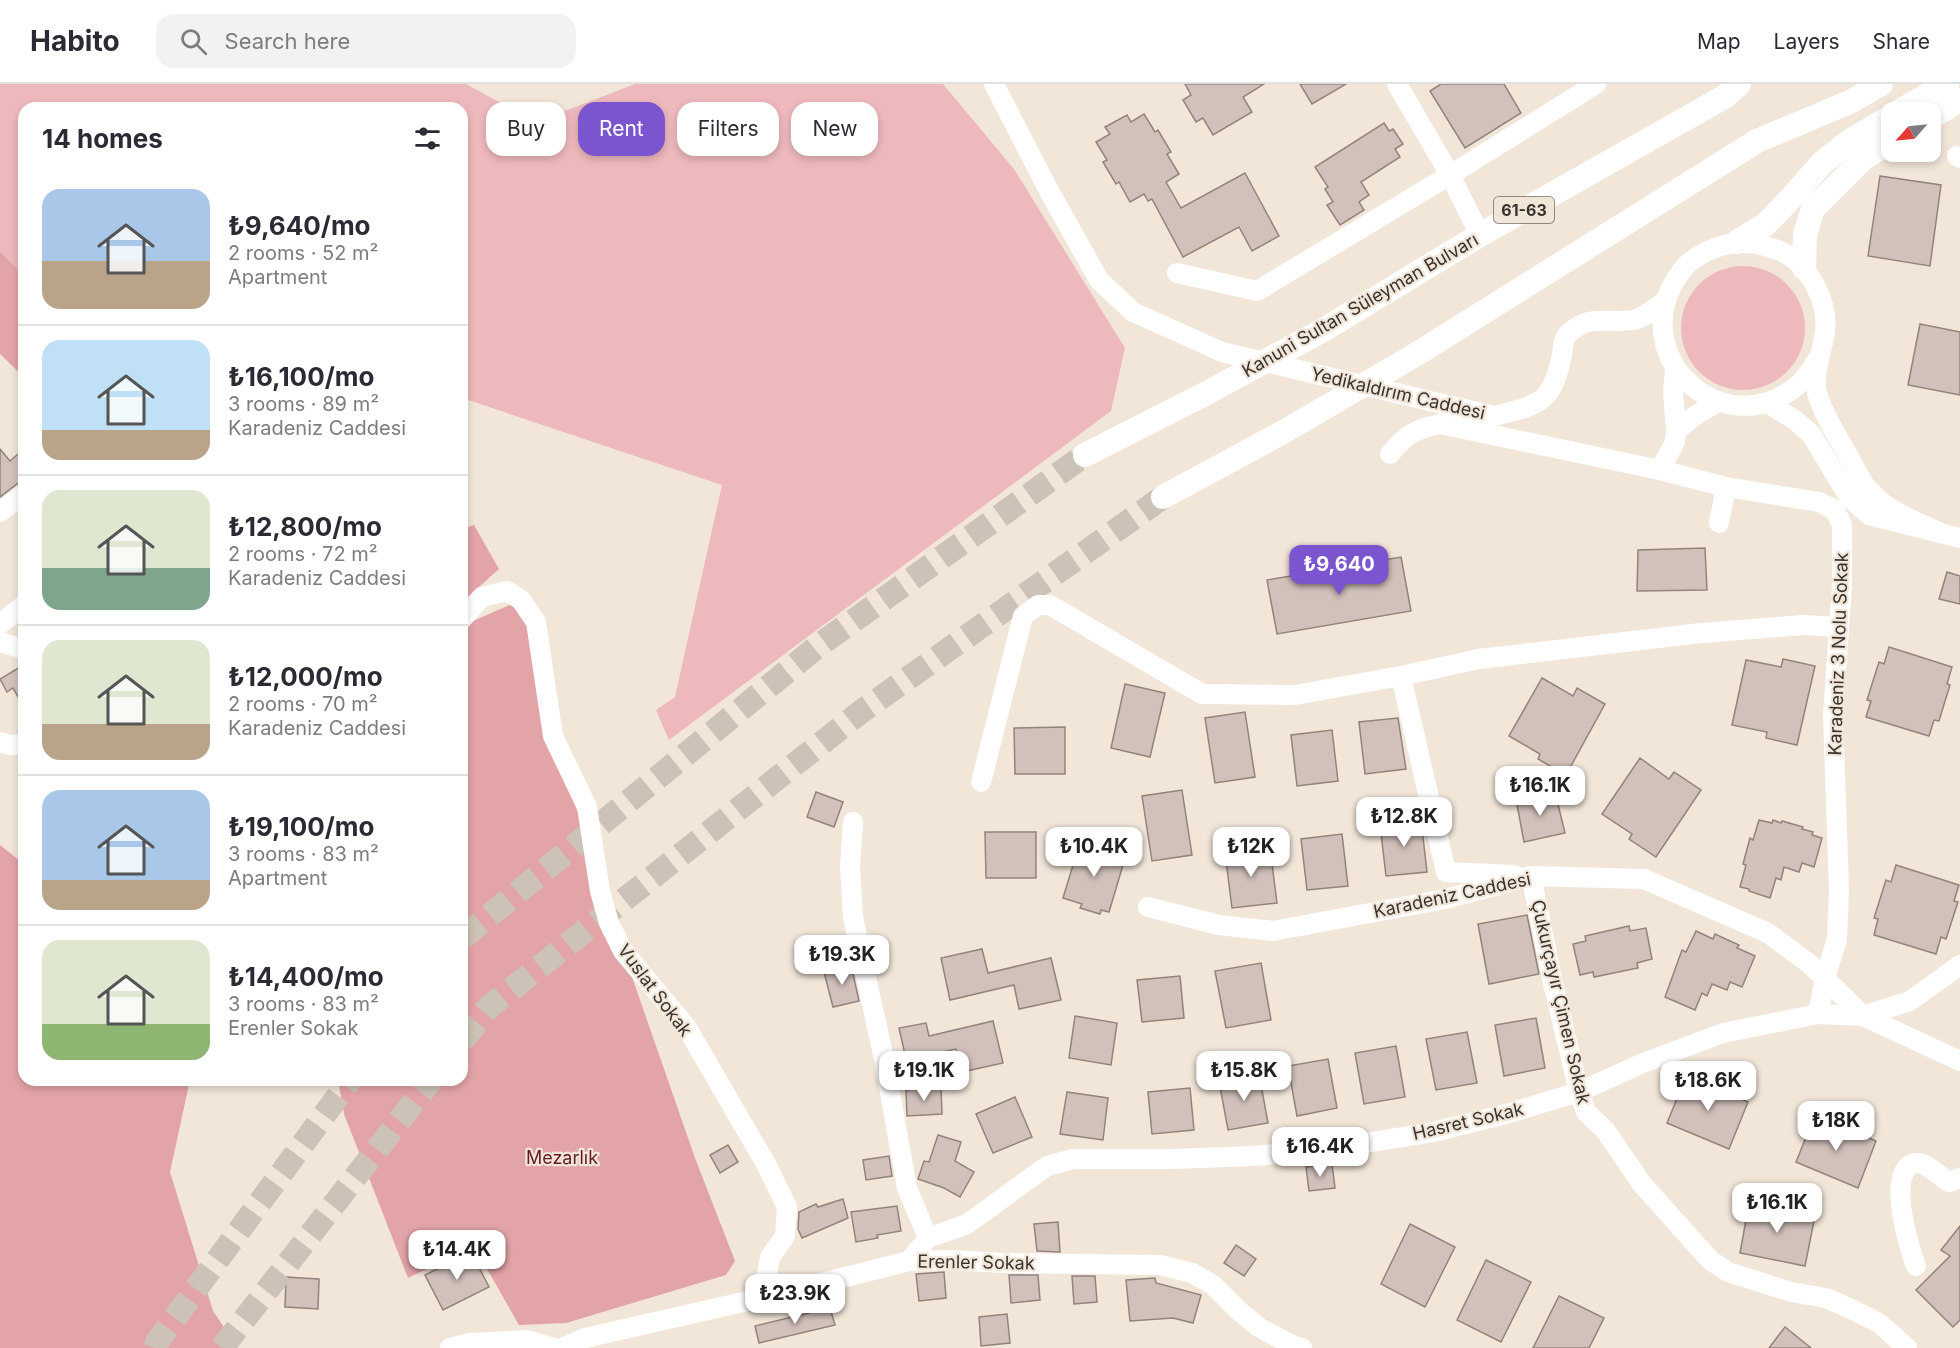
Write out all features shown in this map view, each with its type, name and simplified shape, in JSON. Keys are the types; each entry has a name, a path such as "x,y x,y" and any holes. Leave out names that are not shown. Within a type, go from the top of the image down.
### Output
{"main road":[{"path":"1163,497 1285,431 1420,352 1757,141 1852,101 1881,84"},
{"path":"1916,102 1947,84"},
{"name":"Kanuni Sultan Süleyman Bulvarı","path":"1085,455 1324,329 1480,235 1732,90"},
{"path":"1941,111 1960,100"},
{"path":"1737,242 1766,224 1822,163 1851,140 1881,122"},
{"path":"1804,268 1805,234 1813,209 1864,158 1881,148"}],"street":[{"name":"Yedikaldırım Caddesi","path":"994,84 1049,191 1099,280 1133,312 1222,352 1494,416 1530,407 1547,396 1557,378 1566,336 1581,323 1599,320 1635,320"},
{"path":"1397,84 1450,175 1480,235"},
{"path":"1177,273 1257,291 1596,84"},
{"path":"1737,242 1761,244 1784,253 1804,268 1817,288 1825,312 1825,336 1817,360 1805,379 1787,393 1767,403 1743,406 1718,402 1694,389 1675,369 1663,340 1662,321 1665,301 1675,279 1691,260 1713,248 1737,242"},
{"path":"1663,340 1635,320 1665,301"},
{"path":"1817,360 1817,394 1828,420 1867,488 1888,506 1941,533"},
{"path":"1660,470 1675,442 1673,392 1675,369"},
{"path":"1676,431 1696,414 1718,402"},
{"path":"1767,403 1795,420 1811,434 1849,496 1869,515 1960,538"},
{"name":"Karadeniz 3 Nolu Sokak","path":"1390,454 1401,440 1422,428 1440,424 1660,470 1726,487 1818,502 1834,510 1842,525 1842,586 1833,714 1839,890 1837,939 1825,978 1818,1014"},
{"path":"1719,523 1726,487"},
{"path":"0,512 18,498"},
{"name":"Vuslat Sokak","path":"468,613 483,597 507,591 520,600 536,622 553,736 587,807 600,891 609,923 622,951 687,1028 766,1164 787,1207 785,1236 770,1257 767,1274 770,1296"},
{"path":"981,782 1023,616 1038,605 1050,605 1202,694 1295,695 1479,659 1701,633 1804,625 1838,627"},
{"path":"0,624 18,610"},
{"path":"0,642 18,647"},
{"path":"1401,676 1446,872 1531,876"},
{"path":"0,742 18,744"},
{"path":"853,822 850,867 853,917 884,1059 908,1188 928,1238 909,1261"},
{"name":"Karadeniz Caddesi","path":"1148,907 1219,925 1273,931 1445,899 1531,876 1644,879 1768,933 1825,978 1863,1016 1960,1061"},
{"name":"Çukurçayır Çimen Sokak","path":"1531,876 1553,983 1579,1092 1586,1112 1605,1130 1642,1184 1710,1260 1728,1272 1791,1292 1826,1298 1879,1323 1907,1348"},
{"name":"Hasret Sokak","path":"928,1238 967,1224 1047,1166 1073,1159 1172,1160 1254,1156 1340,1147 1433,1132 1506,1114 1579,1092 1643,1062 1723,1033 1818,1014 1863,1016 1910,1001 1960,965"},
{"path":"1932,1048 1960,1073"},
{"path":"1916,1266 1901,1216 1902,1175 1908,1167 1916,1163 1925,1165 1949,1182 1960,1178"},
{"name":"Erenler Sokak","path":"562,1348 585,1338 770,1296 909,1261 951,1260 1160,1265 1192,1272 1213,1285 1260,1328 1302,1348"},
{"path":"450,1348 470,1343 527,1340 554,1348"}],"shaded area":[{"path":"0,84 466,84 499,102 486,102 486,156 566,156 566,110 578,106 578,156 665,156 665,102 588,102 635,84 943,84 1014,169 1125,348 1111,411 669,740 656,710 675,697 722,485 468,400 468,102 18,102 18,270 0,251"},
{"path":"1743,266 1767,270 1787,284 1801,304 1805,328 1801,352 1787,372 1767,386 1743,390 1719,386 1699,372 1685,352 1681,328 1685,304 1699,284 1719,270"}],"green space":[{"path":"0,251 18,270 18,371 0,354"},
{"path":"474,525 499,569 468,597 468,527"},
{"name":"Mezarlık","path":"521,600 553,736 623,951 695,1158 735,1261 726,1275 566,1323 519,1325 474,1246 408,1278 344,1114 339,1086 468,1086 468,623"},
{"path":"0,845 18,859 18,1086 189,1086 170,1172 213,1311 238,1348 0,1348"}],"building":[{"path":"1185,84 1264,84 1243,97 1252,112 1213,135 1203,118 1196,122 1183,100 1191,95"},
{"path":"1300,84 1346,84 1312,104"},
{"path":"1441,84 1504,84 1521,113 1465,148 1430,91"},
{"path":"1144,114 1155,132 1158,130 1171,152 1167,154 1179,174 1166,182 1181,208 1245,173 1279,236 1252,251 1239,227 1183,257 1152,199 1148,201 1144,194 1130,202 1119,182 1116,184 1103,162 1107,160 1096,142 1110,134 1105,127 1127,115 1131,122"},
{"path":"1384,123 1389,131 1393,129 1403,144 1395,149 1400,157 1361,182 1369,195 1359,202 1364,210 1340,225 1327,205 1333,202 1325,189 1328,187 1315,167"},
{"path":"1880,176 1941,185 1930,266 1868,256"},
{"path":"1920,324 1960,332 1960,395 1908,385"},
{"path":"0,449 10,461 18,454 18,484 0,497"},
{"path":"1705,548 1707,590 1637,591 1638,550"},
{"path":"1401,557 1411,611 1277,634 1267,580"},
{"path":"1947,572 1960,576 1960,604 1939,599"},
{"path":"1889,647 1952,667 1947,684 1950,685 1939,721 1934,720 1929,736 1866,717 1871,701 1867,700 1879,662 1884,664"},
{"path":"1783,659 1815,666 1797,745 1766,738 1767,732 1732,725 1746,660 1781,667"},
{"path":"18,668 18,697 13,688 7,692 0,679"},
{"path":"1542,678 1573,696 1577,688 1605,704 1566,775 1538,759 1540,754 1509,736"},
{"path":"1125,684 1165,693 1150,757 1111,748"},
{"path":"1245,712 1255,777 1215,783 1205,718"},
{"path":"1398,718 1406,769 1365,774 1359,722"},
{"path":"1065,727 1065,774 1015,774 1014,728"},
{"path":"1332,730 1338,781 1297,786 1291,735"},
{"path":"1640,758 1669,779 1674,772 1701,790 1656,857 1629,839 1632,834 1602,814"},
{"path":"1182,790 1192,855 1152,861 1142,796"},
{"path":"816,792 843,802 834,827 807,817"},
{"path":"1555,792 1565,833 1524,842 1516,799"},
{"path":"1421,820 1427,872 1386,876 1380,825"},
{"path":"1759,820 1772,823 1773,820 1781,823 1782,821 1803,827 1802,829 1813,832 1812,835 1822,838 1814,867 1802,863 1799,872 1784,867 1781,880 1776,878 1770,898 1740,887 1750,838 1753,840"},
{"path":"985,832 1036,832 1036,878 986,878"},
{"path":"1342,834 1348,886 1307,890 1301,839"},
{"path":"1080,842 1126,855 1109,912 1101,910 1100,914 1080,908 1082,904 1063,898"},
{"path":"1270,848 1277,903 1232,908 1225,853"},
{"path":"1896,865 1959,885 1954,901 1958,902 1946,939 1941,937 1936,954 1874,935 1878,919 1874,918 1886,880 1891,882"},
{"path":"1527,915 1539,974 1489,984 1478,924"},
{"path":"1629,926 1630,931 1646,928 1652,959 1637,963 1638,968 1594,977 1593,972 1580,975 1573,944 1586,941 1585,936"},
{"path":"1696,931 1713,939 1715,934 1739,945 1737,948 1755,956 1742,987 1730,982 1727,990 1712,984 1707,996 1702,993 1695,1010 1665,997 1682,950 1686,952"},
{"path":"982,949 988,973 1051,958 1061,1000 1019,1009 1014,985 950,1000 941,958"},
{"path":"1261,963 1271,1020 1226,1028 1215,971"},
{"path":"851,965 859,1001 833,1007 824,972"},
{"path":"1180,976 1184,1018 1142,1022 1137,980"},
{"path":"1075,1016 1117,1023 1111,1065 1069,1058"},
{"path":"1536,1018 1545,1068 1504,1076 1495,1025"},
{"path":"993,1021 1003,1063 962,1072 956,1049 906,1059 899,1028 926,1023 929,1036"},
{"path":"1467,1032 1477,1083 1436,1090 1426,1039"},
{"path":"1396,1046 1405,1097 1364,1104 1355,1053"},
{"path":"1328,1059 1337,1108 1297,1116 1288,1066"},
{"path":"1259,1074 1268,1123 1228,1130 1219,1081"},
{"path":"1686,1076 1748,1102 1729,1149 1667,1123"},
{"path":"941,1088 942,1114 907,1116 906,1090"},
{"path":"1190,1088 1194,1130 1152,1134 1148,1092"},
{"path":"1067,1092 1108,1098 1103,1140 1060,1134"},
{"path":"1015,1097 1032,1137 993,1153 976,1114"},
{"path":"1815,1115 1876,1141 1858,1188 1796,1162"},
{"path":"938,1135 961,1142 955,1161 974,1172 960,1197 944,1188 918,1179 924,1161 929,1162"},
{"path":"728,1145 738,1162 720,1173 710,1155"},
{"path":"889,1156 892,1176 866,1180 863,1160"},
{"path":"1332,1164 1335,1188 1309,1191 1306,1167"},
{"path":"843,1199 848,1218 802,1238 798,1229 799,1212 816,1204 818,1207"},
{"path":"1749,1203 1815,1216 1805,1266 1740,1253"},
{"path":"897,1206 901,1231 877,1235 878,1238 856,1242 851,1212"},
{"path":"1058,1222 1060,1252 1037,1251 1034,1224"},
{"path":"1410,1224 1455,1247 1425,1307 1381,1284"},
{"path":"1960,1226 1960,1320 1953,1327 1916,1290 1950,1256 1941,1250"},
{"path":"1236,1245 1256,1259 1244,1276 1224,1263"},
{"path":"471,1252 489,1287 443,1310 425,1275"},
{"path":"1486,1260 1531,1282 1501,1342 1457,1320"},
{"path":"944,1272 946,1298 919,1301 916,1274"},
{"path":"1009,1275 1038,1275 1040,1300 1011,1303"},
{"path":"1072,1276 1095,1276 1097,1302 1074,1304"},
{"path":"286,1277 319,1279 318,1309 285,1307"},
{"path":"1155,1278 1156,1283 1201,1295 1193,1323 1173,1318 1130,1321 1126,1280"},
{"path":"1559,1296 1604,1318 1589,1348 1533,1348"},
{"path":"830,1308 835,1325 759,1343 755,1326"},
{"path":"1007,1314 1010,1343 981,1346 979,1317"},
{"path":"1785,1327 1811,1348 1769,1348"}],"tunnel":[{"path":"468,933 818,646 1085,455"},
{"path":"468,1033 489,1007 862,711 1163,497"},
{"path":"155,1348 157,1342 346,1086"},
{"path":"222,1348 426,1086"}]}
